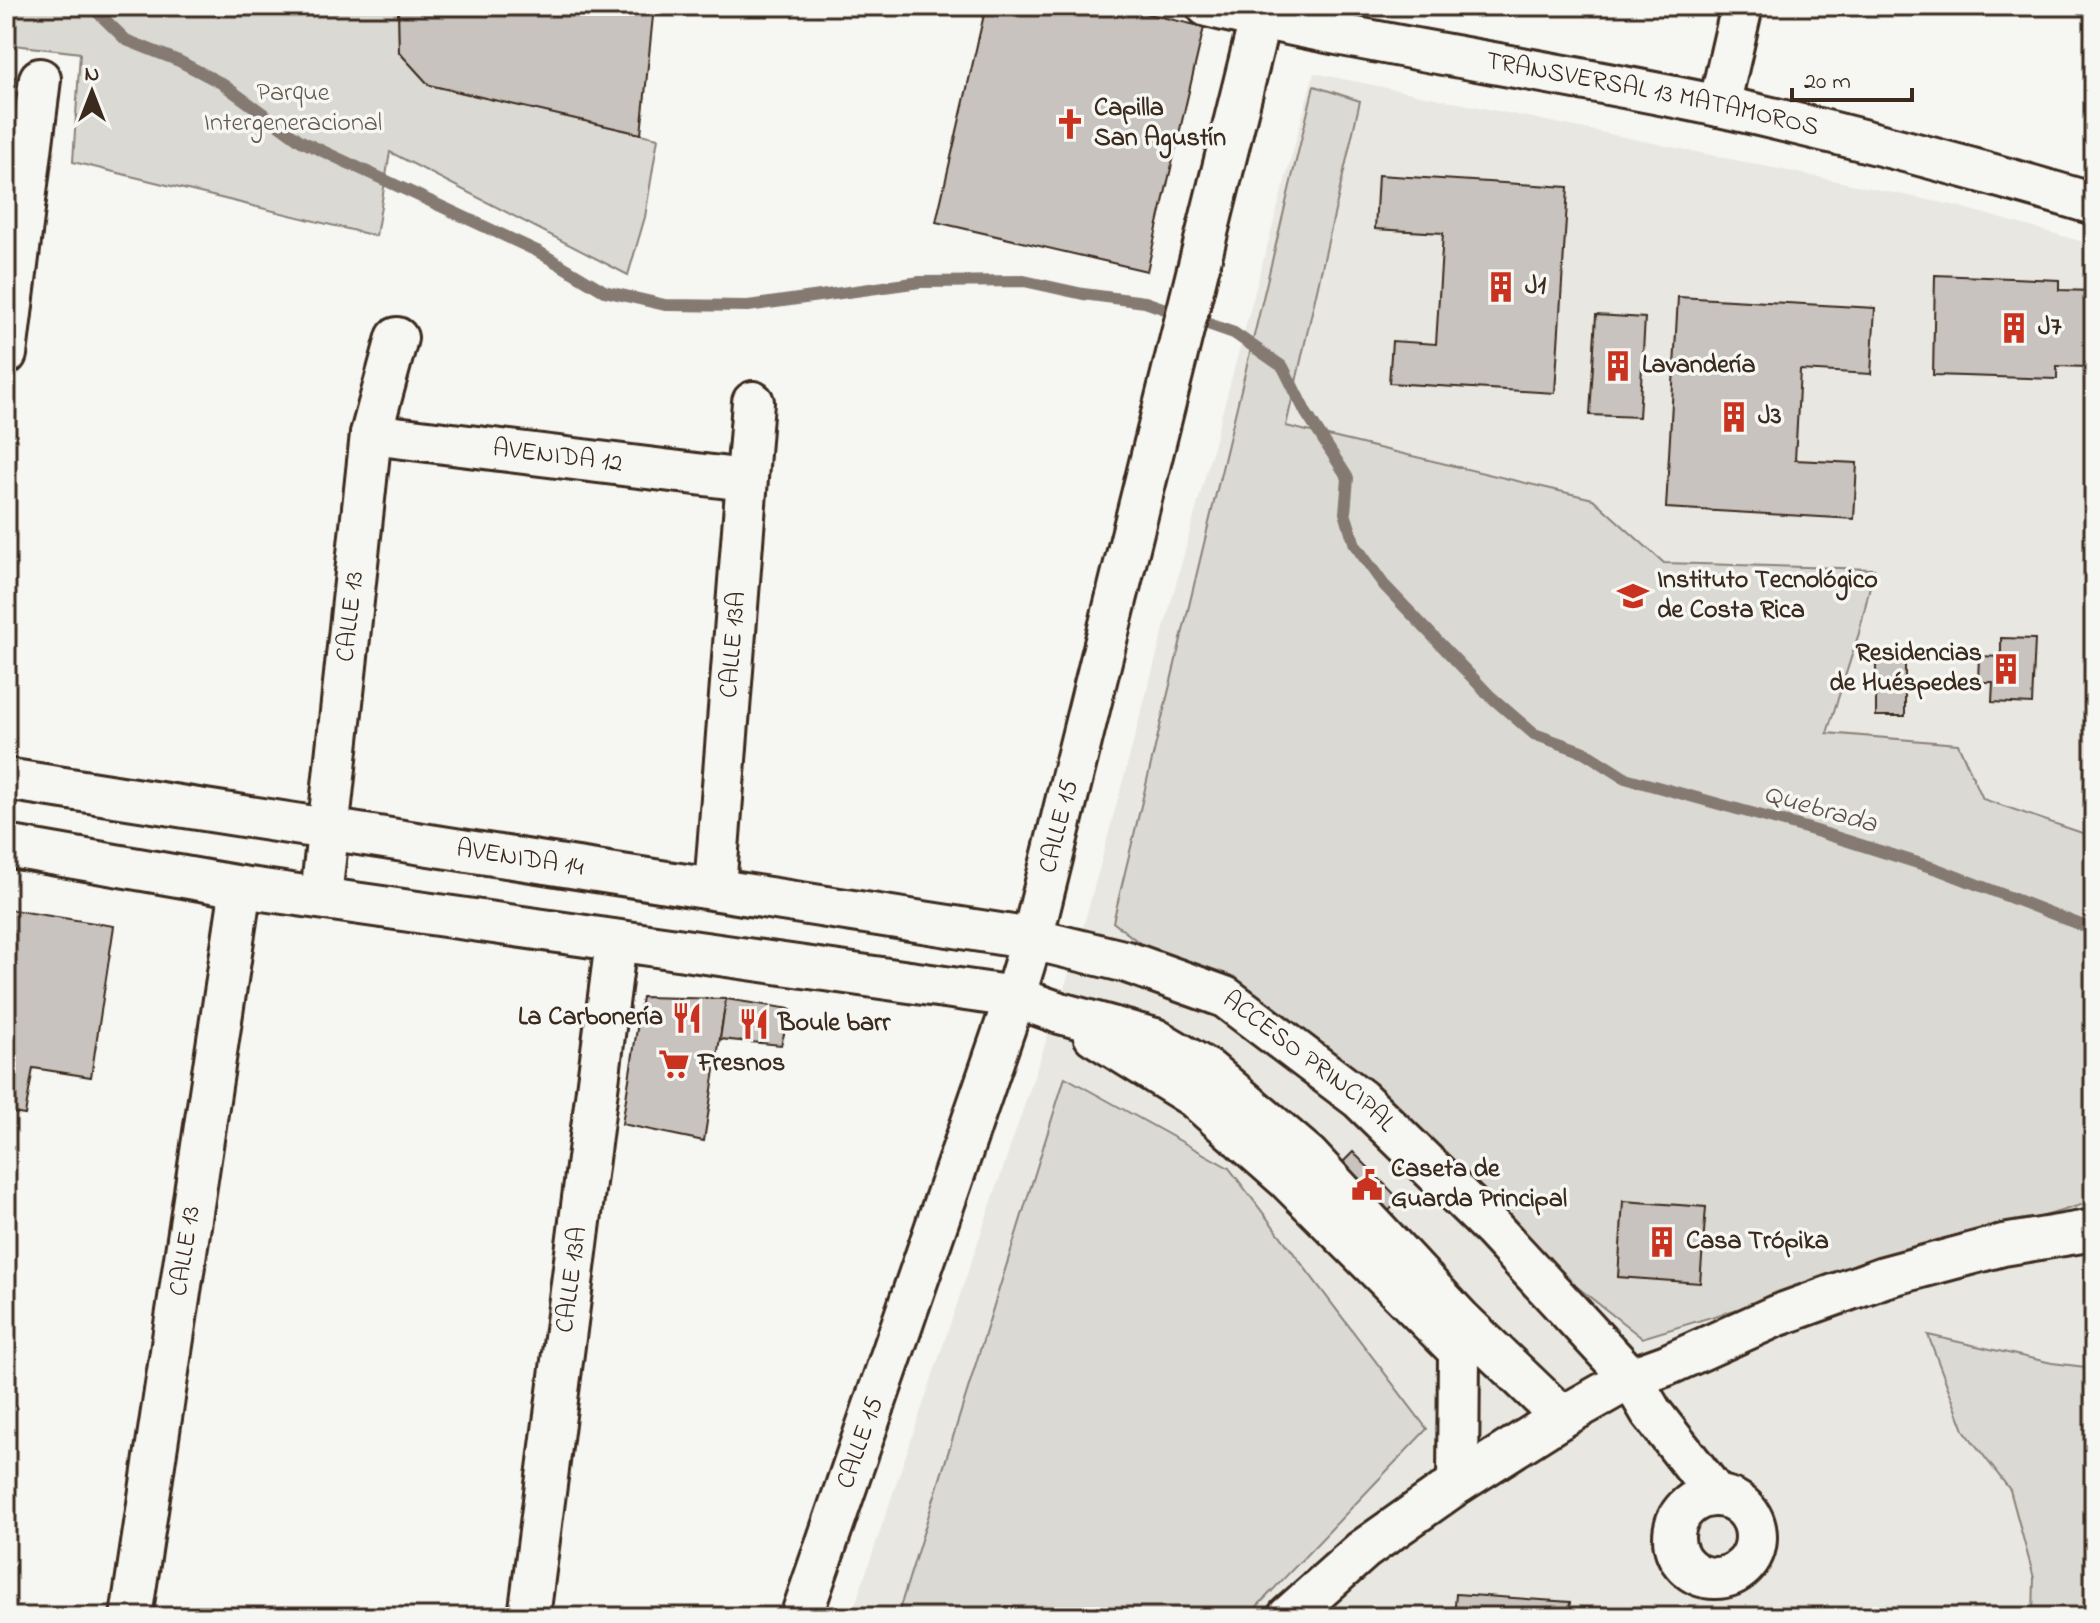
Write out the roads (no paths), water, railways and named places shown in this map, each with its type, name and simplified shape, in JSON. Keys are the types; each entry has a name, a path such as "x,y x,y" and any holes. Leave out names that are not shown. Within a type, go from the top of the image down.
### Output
{"street":[{"name":"TRANSVERSAL 13 MATAMOROS","path":"1207,6 1260,19 1719,106 1992,173 2094,204"},
{"path":"1719,106 1742,6"},
{"name":"CALLE 15","path":"801,1617 1015,997 1032,939 1260,19"},
{"path":"6,354 9,299 40,79"},
{"name":"CALLE 13","path":"321,897 371,434 397,338"},
{"name":"CALLE 13A","path":"715,888 753,402"},
{"name":"AVENIDA 12","path":"371,434 745,480"},
{"name":"AVENIDA 14","path":"6,779 1032,939"},
{"path":"6,846 241,887 1015,997 1155,1039 1209,1071 1308,1156 1460,1319 1562,1417"},
{"name":"CALLE 13","path":"131,1617 241,887"},
{"name":"ACCESO PRINCIPAL","path":"1032,939 1127,962 1225,997 1360,1099 1493,1229 1631,1378 1651,1412 1717,1496"},
{"name":"CALLE 13A","path":"529,1617 616,942"},
{"path":"1060,1013 1194,1097 1287,1179 1459,1351 1458,1483"},
{"path":"1288,1617 1363,1550 1458,1483 1562,1417 1631,1378 1776,1316 1884,1277 2003,1245 2094,1230"}],"waterway":[{"name":"Quebrada","path":"91,6 126,40 179,61 221,83 301,141 539,252 604,291 665,305 748,306 920,282 1024,281 1083,294 1145,302 1234,333 1283,367 1306,413 1348,478 1345,513 1355,545 1384,585 1489,695 1534,734 1584,752 1625,778 1813,830 1937,869 2094,930"}],"place":[{"name":"Capilla San Agustín","path":"1070,124"},
{"name":"J1","path":"1501,287"},
{"name":"J7","path":"2014,328"},
{"name":"Lavandería","path":"1618,366"},
{"name":"J3","path":"1734,417"},
{"name":"Instituto Tecnológico de Costa Rica","path":"1633,596"},
{"name":"Residencias de Huéspedes","path":"2006,669"},
{"name":"La Carbonería","path":"687,1018"},
{"name":"Boule barr","path":"754,1024"},
{"name":"Fresnos","path":"674,1064"},
{"name":"Caseta de Guarda Principal","path":"1367,1185"},
{"name":"Casa Trópika","path":"1662,1242"}],"park label":[{"name":"Parque Intergeneracional","path":"293,109"}]}
